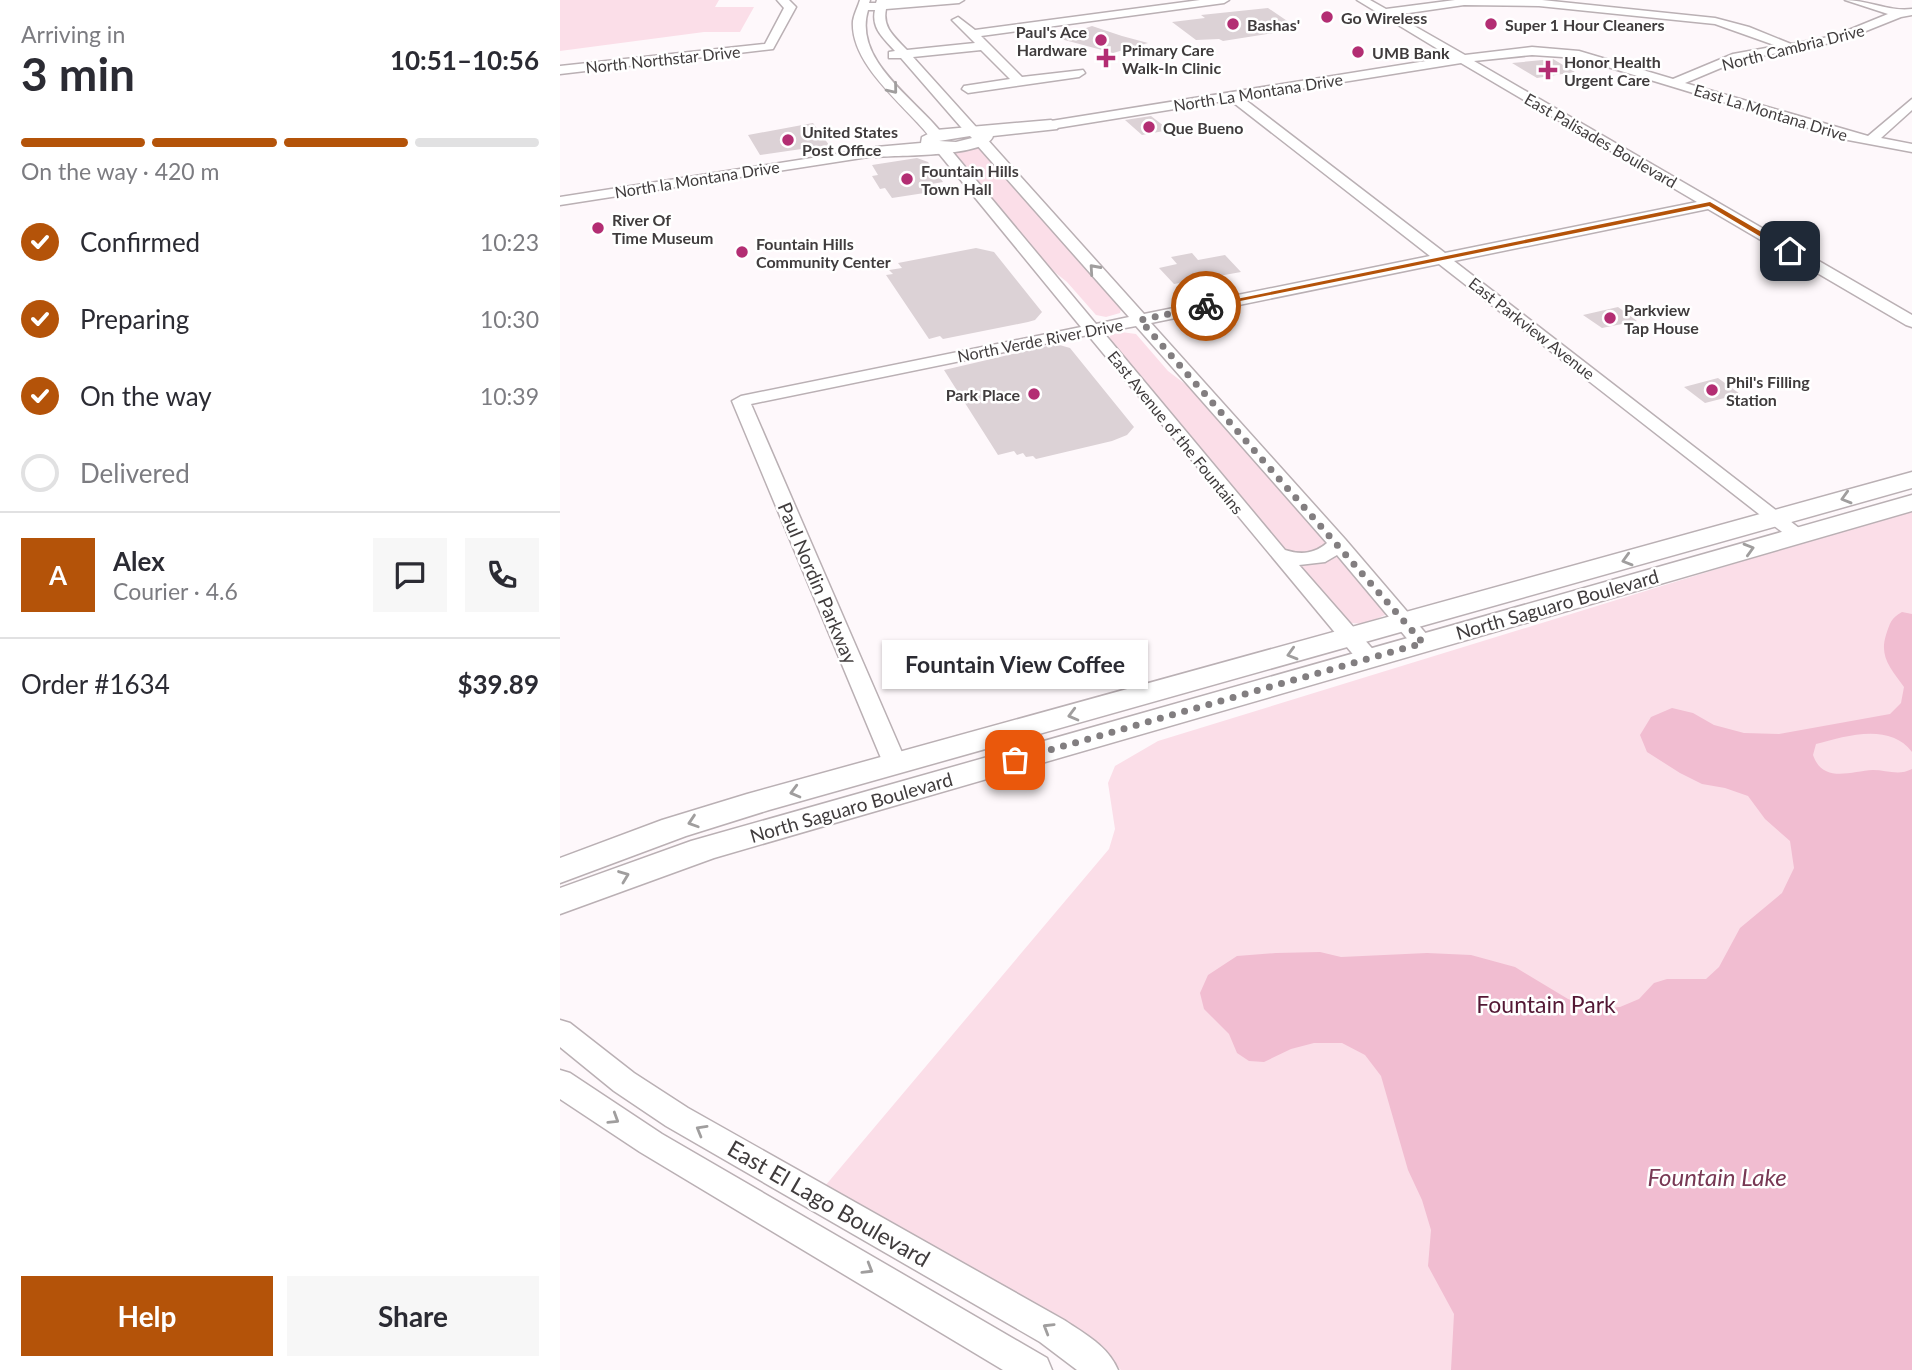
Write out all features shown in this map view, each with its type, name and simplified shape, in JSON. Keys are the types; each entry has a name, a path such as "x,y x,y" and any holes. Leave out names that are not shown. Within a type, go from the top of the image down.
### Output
{"main road":[{"name":"North La Montana Drive","path":"935,142 1051,125"},
{"path":"876,152 935,142"},
{"name":"North Saguaro Boulevard","path":"560,901 664,861 1414,632 1776,518 1912,480"},
{"name":"North Saguaro Boulevard","path":"1414,632 1798,535 1912,503"},
{"name":"North Saguaro Boulevard","path":"560,871 699,820 895,764 1360,648"},
{"path":"817,816 860,793 897,780 895,764"}],"street":[{"name":"North Northstar Drive","path":"560,70 765,48 772,44 790,7 782,0"},
{"path":"864,3 959,0"},
{"path":"869,57 949,49 978,41 1224,0"},
{"name":"East Palisades Boulevard","path":"1362,0 1912,322"},
{"path":"1850,0 1899,14"},
{"path":"1384,13 1464,2 1539,3 1715,21 1745,29 1789,47"},
{"name":"East Avenue of the Fountains","path":"864,3 859,31 869,57 901,99 926,121 935,142 1278,554 1360,648"},
{"path":"881,3 878,20 881,28 903,55 978,135 1414,632"},
{"name":"North Cambria Drive","path":"1674,83 1737,57 1837,39 1899,14 1912,12"},
{"path":"958,20 1020,82"},
{"name":"East La Montana Drive","path":"1465,61 1513,52 1560,53 1593,58 1870,141 1912,148"},
{"name":"North La Montana Drive","path":"1051,125 1465,61"},
{"path":"968,89 1079,73"},
{"name":"East Parkview Avenue","path":"1233,96 1798,535"},
{"path":"1870,141 1912,103"},
{"name":"North la Montana Drive","path":"560,201 876,152"},
{"name":"North Verde River Drive","path":"741,401 1710,204"},
{"name":"Paul Nordin Parkway","path":"741,401 895,764"},
{"path":"1278,554 1296,561 1312,559 1326,555 1338,543"},
{"name":"East El Lago Boulevard","path":"560,1031 624,1082 677,1117 1052,1331 1084,1353 1101,1370"},
{"path":"560,1082 651,1143"},
{"name":"East El Lago Boulevard","path":"651,1143 821,1241"},
{"path":"843,1211 821,1241 1035,1370"}],"green space":[{"path":"560,0 719,0 715,7 754,7 740,32 704,32 560,51"},
{"path":"979,144 1121,309 1120,313 1106,317 1096,315 1067,282 1047,266 952,152"},
{"path":"1121,332 1136,334 1168,371 1193,390 1328,544 1323,552 1288,553 1108,339"},
{"name":"Fountain Park","path":"1912,509 1912,1370 1121,1370 1091,1343 825,1186 1109,849 1115,829 1108,783 1115,766 1158,741"},
{"path":"1337,555 1385,615 1365,624 1350,623 1299,565"}],"water":[{"name":"Fountain Lake","path":"1902,612 1912,614 1912,752 1892,737 1867,734 1816,744 1813,755 1824,770 1838,774 1912,769 1912,1370 1451,1370 1454,1314 1428,1266 1431,1230 1422,1200 1408,1170 1381,1076 1365,1055 1342,1043 1314,1043 1291,1049 1264,1062 1249,1061 1237,1053 1229,1034 1204,1009 1200,993 1208,975 1237,956 1276,953 1320,952 1341,957 1427,953 1471,955 1515,967 1568,999 1594,1009 1620,1007 1639,999 1654,983 1667,979 1706,979 1719,967 1740,928 1782,893 1794,868 1790,841 1765,819 1748,796 1702,784 1680,773 1647,752 1640,735 1651,717 1672,708 1693,713 1714,725 1744,733 1779,734 1890,714 1901,703 1904,687 1885,656 1884,643 1891,621"}],"building":[{"name":"Bashas'","path":"1268,8 1299,29 1223,41 1196,40 1172,22 1205,18 1201,15"},
{"name":"Paul's Ace Hardware","path":"1092,26 1148,43 1113,53 1057,38"},
{"name":"Honor Health Urgent Care","path":"1553,59 1575,72 1537,78 1512,63"},
{"name":"Que Bueno","path":"1151,116 1169,130 1142,135 1125,120"},
{"name":"United States Post Office","path":"813,123 829,145 760,155 748,135"},
{"name":"Fountain Hills Town Hall","path":"917,158 928,162 943,182 926,185 931,192 892,198 885,188 880,189 872,176 878,175 872,165"},
{"name":"Park Place","path":"976,248 994,252 1042,312 1035,320 1028,322 943,339 940,336 929,339 886,275 893,274 889,270 902,268 898,263"},
{"path":"1192,253 1198,260 1225,255 1241,272 1174,284 1159,268 1177,264 1171,257"},
{"name":"Parkview Tap House","path":"1618,307 1637,321 1602,328 1583,315"},
{"name":"Park Place","path":"1056,344 1070,348 1134,427 1127,435 1112,441 1036,459 1033,456 1026,457 1023,453 1017,455 1014,451 998,455 944,370"},
{"name":"Phil's Filling Station","path":"1718,378 1740,394 1705,403 1684,387"}],"way so far":[{"path":"1015,760 1423,643 1397,610 1140,320 1206,306"}],"place":[{"name":"Go Wireless","path":"1327,17"},
{"name":"Bashas'","path":"1233,24"},
{"name":"Super 1 Hour Cleaners","path":"1491,24"},
{"name":"Paul's Ace Hardware","path":"1101,40"},
{"name":"UMB Bank","path":"1358,52"},
{"name":"Primary Care Walk-In Clinic","path":"1106,58"},
{"name":"Honor Health Urgent Care","path":"1548,70"},
{"name":"Que Bueno","path":"1149,127"},
{"name":"United States Post Office","path":"788,140"},
{"name":"Fountain Hills Town Hall","path":"907,179"},
{"name":"River Of Time Museum","path":"598,228"},
{"name":"Fountain Hills Community Center","path":"742,252"},
{"name":"Parkview Tap House","path":"1610,318"},
{"name":"Phil's Filling Station","path":"1712,390"},
{"name":"Park Place","path":"1034,394"},
{"name":"Fountain View Coffee","path":"1015,760"}],"route":[{"path":"1206,306 1710,204 1790,251"}]}
